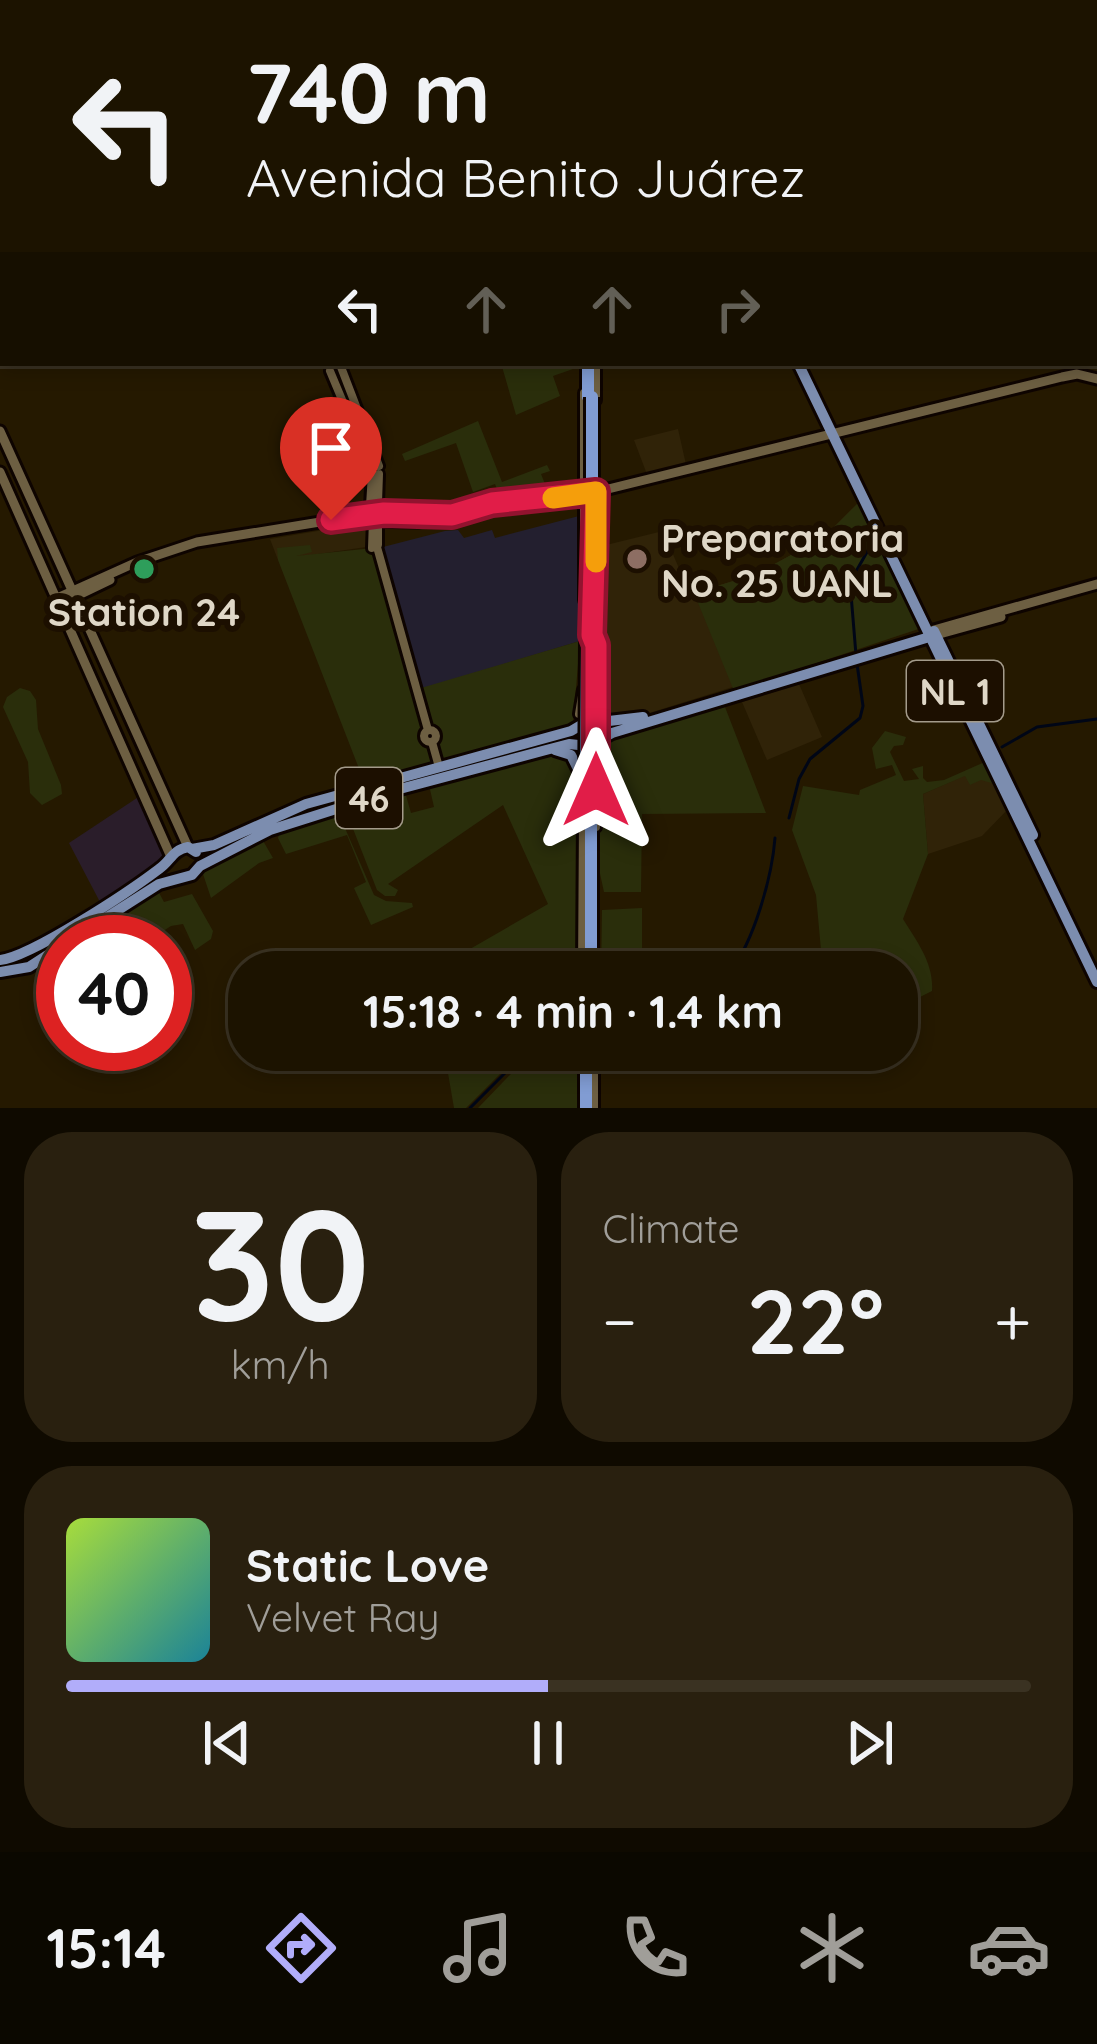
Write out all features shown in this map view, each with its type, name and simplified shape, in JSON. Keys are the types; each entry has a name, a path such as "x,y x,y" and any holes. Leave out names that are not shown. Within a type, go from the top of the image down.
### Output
{"highway":[{"path":"588,951 592,366"},
{"path":"589,823 596,847"},
{"path":"588,1071 588,1108"}],"main road":[{"name":"NL 1","path":"801,366 920,618 927,644 936,651 1097,982"},
{"path":"58,601 214,541 380,517 452,518 497,507 574,499 1073,378 1097,381"},
{"path":"0,431 181,830 199,855 200,866"},
{"name":"NL 1","path":"836,436 884,520 926,635 1097,967"},
{"path":"0,472 139,780 172,870 181,876"},
{"name":"46","path":"396,784 439,767 590,732 1097,587"},
{"path":"67,621 75,623 84,616"},
{"path":"59,636 67,621"},
{"path":"77,643 84,634 93,635"},
{"name":"46","path":"0,966 153,881 192,875 225,852 283,825 379,789 546,750 590,732"},
{"path":"546,750 571,755 583,778"},
{"path":"139,780 154,771"},
{"name":"46","path":"106,915 153,881 167,854 233,836 295,807 379,789"},
{"path":"167,854 183,844 181,830"},
{"path":"225,852 220,846 233,836"},
{"name":"46","path":"0,966 29,967 36,963"}],"street":[{"path":"341,366 375,471 380,517 370,545 376,547 428,730 424,738 432,742 439,767"},
{"path":"574,499 596,475 592,366"},
{"path":"328,367 375,471 370,506 380,517"},
{"path":"589,394 584,392 583,467 574,499 583,589 590,601"},
{"path":"583,467 590,479 596,475"},
{"path":"587,951 583,778 590,732 596,645 589,638 583,642 583,690 590,732 596,847 589,951"},
{"path":"588,1071 588,1108"}],"shaded area":[{"path":"678,429 687,469 648,477 634,440"},
{"path":"860,501 919,628 643,715 602,713 598,547 663,531 690,594 756,574 824,537"},
{"path":"579,516 580,641 421,689 383,547 445,531 458,530 464,538 492,530 495,538"},
{"path":"371,522 366,547 278,560 270,539"},
{"path":"799,684 822,737 767,760 742,702"},
{"path":"989,765 1009,808 982,836 928,854 923,794"},
{"path":"143,794 169,857 100,902 69,843"}],"green space":[{"path":"502,366 576,366 553,376 560,396 516,415"},
{"path":"478,421 502,482 547,465 550,471 541,474 545,494 501,499 495,484 473,492 456,443 405,461 402,454"},
{"path":"860,501 918,629 734,691 694,593 756,574 824,537"},
{"path":"310,545 312,552 296,556 383,547 421,688 580,641 573,723 365,784 278,560 277,548"},
{"path":"20,688 36,700 38,729 61,785 62,794 42,805 30,793 28,762 3,707 7,697"},
{"path":"725,707 766,813 642,814 641,892 604,892 599,869 599,741"},
{"path":"885,731 906,737 903,745 890,752 904,781 919,779 912,769 923,766 927,782 944,780 987,761 995,784 981,780 970,785 965,776 923,794 928,854 903,919 927,962 932,981 932,991 918,998 918,951 821,951 816,895 792,830 803,786 859,795 860,790 896,775 892,765 876,769 872,748"},
{"path":"555,752 567,755 580,780 580,951 466,951 548,904 503,805 388,884 398,890 395,896 377,890 349,809 405,792 411,813 434,807 429,785"},
{"path":"338,812 374,895 413,907 371,925 354,888 366,882 347,835 286,854 278,838 281,829"},
{"path":"262,839 273,858 211,898 202,871"},
{"path":"157,889 164,902 192,894 213,931 211,939 195,950 192,915 116,915"},
{"path":"642,908 642,951 601,951 602,910"},
{"path":"448,1071 503,1071 466,1108 454,1108"},
{"path":"514,1071 579,1071 579,1108 478,1108"}],"waterway":[{"path":"856,655 850,582 875,538"},
{"path":"789,818 799,779 810,759 860,718 863,706 857,664"},
{"path":"1002,747 1037,727 1097,719"},
{"path":"742,951 760,908 775,838"},
{"path":"470,1108 507,1071"}],"slow traffic":[{"path":"553,498 596,492 596,562"}],"place":[{"name":"Preparatoria No. 25 UANL","path":"637,559"},
{"name":"Station 24","path":"144,569"}],"route":[{"path":"331,520 384,513 452,515 492,503 596,492 592,635 596,645 596,790"}]}
